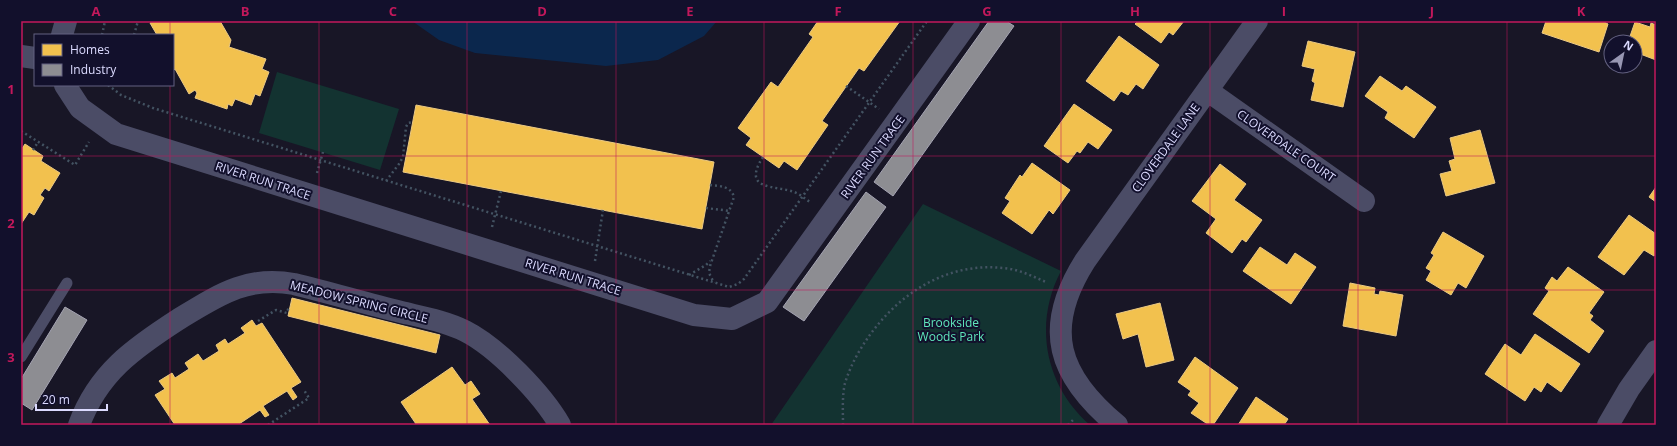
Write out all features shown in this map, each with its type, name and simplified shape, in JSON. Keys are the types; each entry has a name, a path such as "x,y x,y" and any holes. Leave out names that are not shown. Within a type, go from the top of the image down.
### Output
{"street":[{"path":"62,34 66,21"},
{"name":"RIVER RUN TRACE","path":"66,86 80,108 116,134 694,315 732,319 767,302 898,122 969,21"},
{"name":"CLOVERDALE LANE","path":"1117,425 1099,410 1074,380 1064,355 1060,332 1062,310 1076,275 1257,21"},
{"path":"21,56 34,58"},
{"name":"CLOVERDALE COURT","path":"1208,90 1364,201"},
{"name":"MEADOW SPRING CIRCLE","path":"79,425 94,395 110,372 125,356 144,341 221,293 247,286 280,282 294,284 440,322 466,332 490,347 503,358 544,402 560,425"},
{"path":"1608,425 1629,389 1656,351"}],"lane":[{"path":"21,357 67,283"}],"path":[{"path":"102,34 105,21"},
{"path":"134,34 138,21"},
{"path":"109,86 121,95 142,104 728,287 741,282 927,21"},
{"path":"846,86 898,122"},
{"path":"403,156 406,127 408,123 412,122"},
{"path":"21,131 75,164 101,123"},
{"path":"33,150 38,142"},
{"path":"386,181 406,153"},
{"path":"763,157 756,171 757,178 760,182 769,188 793,192 829,216"},
{"path":"710,184 728,188 732,191 734,199 712,258 709,274 714,283"},
{"path":"486,250 501,191"},
{"path":"706,208 730,211"},
{"path":"591,283 603,210"},
{"path":"688,275 706,265 712,258"},
{"path":"843,425 845,387 855,359 890,310 907,295 942,277 956,272 980,268 1009,269 1046,282"},
{"path":"268,425 310,398 304,390"},
{"path":"1068,425 1072,420"}],"green space":[{"path":"277,72 399,109 380,170 259,133"},
{"name":"Brookside Woods Park","path":"923,204 1061,271 1052,291 1047,312 1046,333 1048,353 1054,373 1063,392 1075,409 1090,425 771,425"}],"water":[{"path":"412,21 717,21 704,36 658,60 606,66 475,53 439,40"}],"building: Homes":[{"path":"154,21 220,21 231,40 229,47 266,59 262,69 269,72 260,96 255,94 251,105 235,99 232,106 228,104 227,109 195,98 197,93 195,90 189,94 175,69 174,70 174,34 156,34 150,23"},
{"path":"818,21 900,21 864,71 859,68 822,121 828,125 797,170 784,161 779,168 746,145 751,138 738,128 771,82 778,87 813,37 809,34"},
{"path":"1138,21 1184,21 1173,35 1169,32 1161,43 1135,24"},
{"path":"1546,21 1602,21 1608,24 1605,34 1603,34 1603,40 1599,52 1542,33"},
{"path":"1635,22 1650,27 1651,23 1656,25 1656,60 1643,55 1643,34 1631,34"},
{"path":"1119,36 1159,65 1143,89 1136,84 1128,95 1121,91 1114,101 1086,81"},
{"path":"1308,41 1355,52 1343,107 1311,100 1315,83 1312,81 1315,69 1302,66"},
{"path":"1380,76 1402,91 1406,86 1436,107 1414,138 1385,118 1388,112 1365,96"},
{"path":"1074,104 1112,130 1098,149 1088,142 1080,153 1077,151 1068,163 1044,146"},
{"path":"416,105 714,162 702,229 403,172"},
{"path":"1480,130 1495,183 1446,196 1440,174 1452,171 1449,161 1455,159 1450,138"},
{"path":"25,144 43,156 41,161 60,173 49,191 45,188 40,195 44,198 34,215 29,212 21,224 21,150"},
{"path":"1032,163 1070,190 1053,214 1049,210 1032,234 1002,213 1010,201 1005,198 1020,175 1022,177"},
{"path":"1220,164 1246,184 1234,200 1262,220 1246,242 1242,239 1232,253 1206,233 1216,219 1192,201"},
{"path":"1656,187 1656,202 1649,197"},
{"path":"1629,215 1656,234 1656,253 1654,256 1644,250 1624,275 1598,257"},
{"path":"1443,232 1484,256 1466,288 1458,283 1451,295 1426,280 1431,271 1426,268 1434,255 1431,253"},
{"path":"1260,247 1287,265 1295,253 1316,267 1291,304 1243,271"},
{"path":"1568,267 1604,292 1589,313 1593,316 1590,320 1604,331 1589,353 1533,314 1549,291 1545,288 1552,277 1557,281"},
{"path":"1350,283 1375,288 1374,294 1379,295 1380,291 1403,295 1396,336 1343,326"},
{"path":"292,298 440,335 436,353 288,316"},
{"path":"1160,303 1174,360 1146,367 1138,334 1123,339 1116,314"},
{"path":"252,320 256,326 262,323 301,382 291,388 297,397 293,400 287,391 263,406 269,415 265,417 260,410 239,425 175,425 155,395 165,389 159,381 172,373 175,378 189,369 185,363 198,354 203,361 219,351 216,345 225,339 228,344 245,333 241,328"},
{"path":"1535,334 1580,364 1561,392 1547,382 1541,392 1534,387 1525,401 1485,374 1505,344 1521,355"},
{"path":"1195,357 1238,388 1213,425 1209,425 1191,413 1199,403 1188,395 1191,391 1178,382"},
{"path":"452,367 465,385 471,381 480,394 472,399 490,425 415,425 416,424 401,402"},
{"path":"1256,397 1288,419 1284,425 1238,425"}],"building: Industry":[{"path":"989,21 1006,21 1014,26 893,196 874,182"},
{"path":"866,192 886,207 804,321 783,307"},
{"path":"65,307 87,320 32,410 21,403 21,379"}]}
